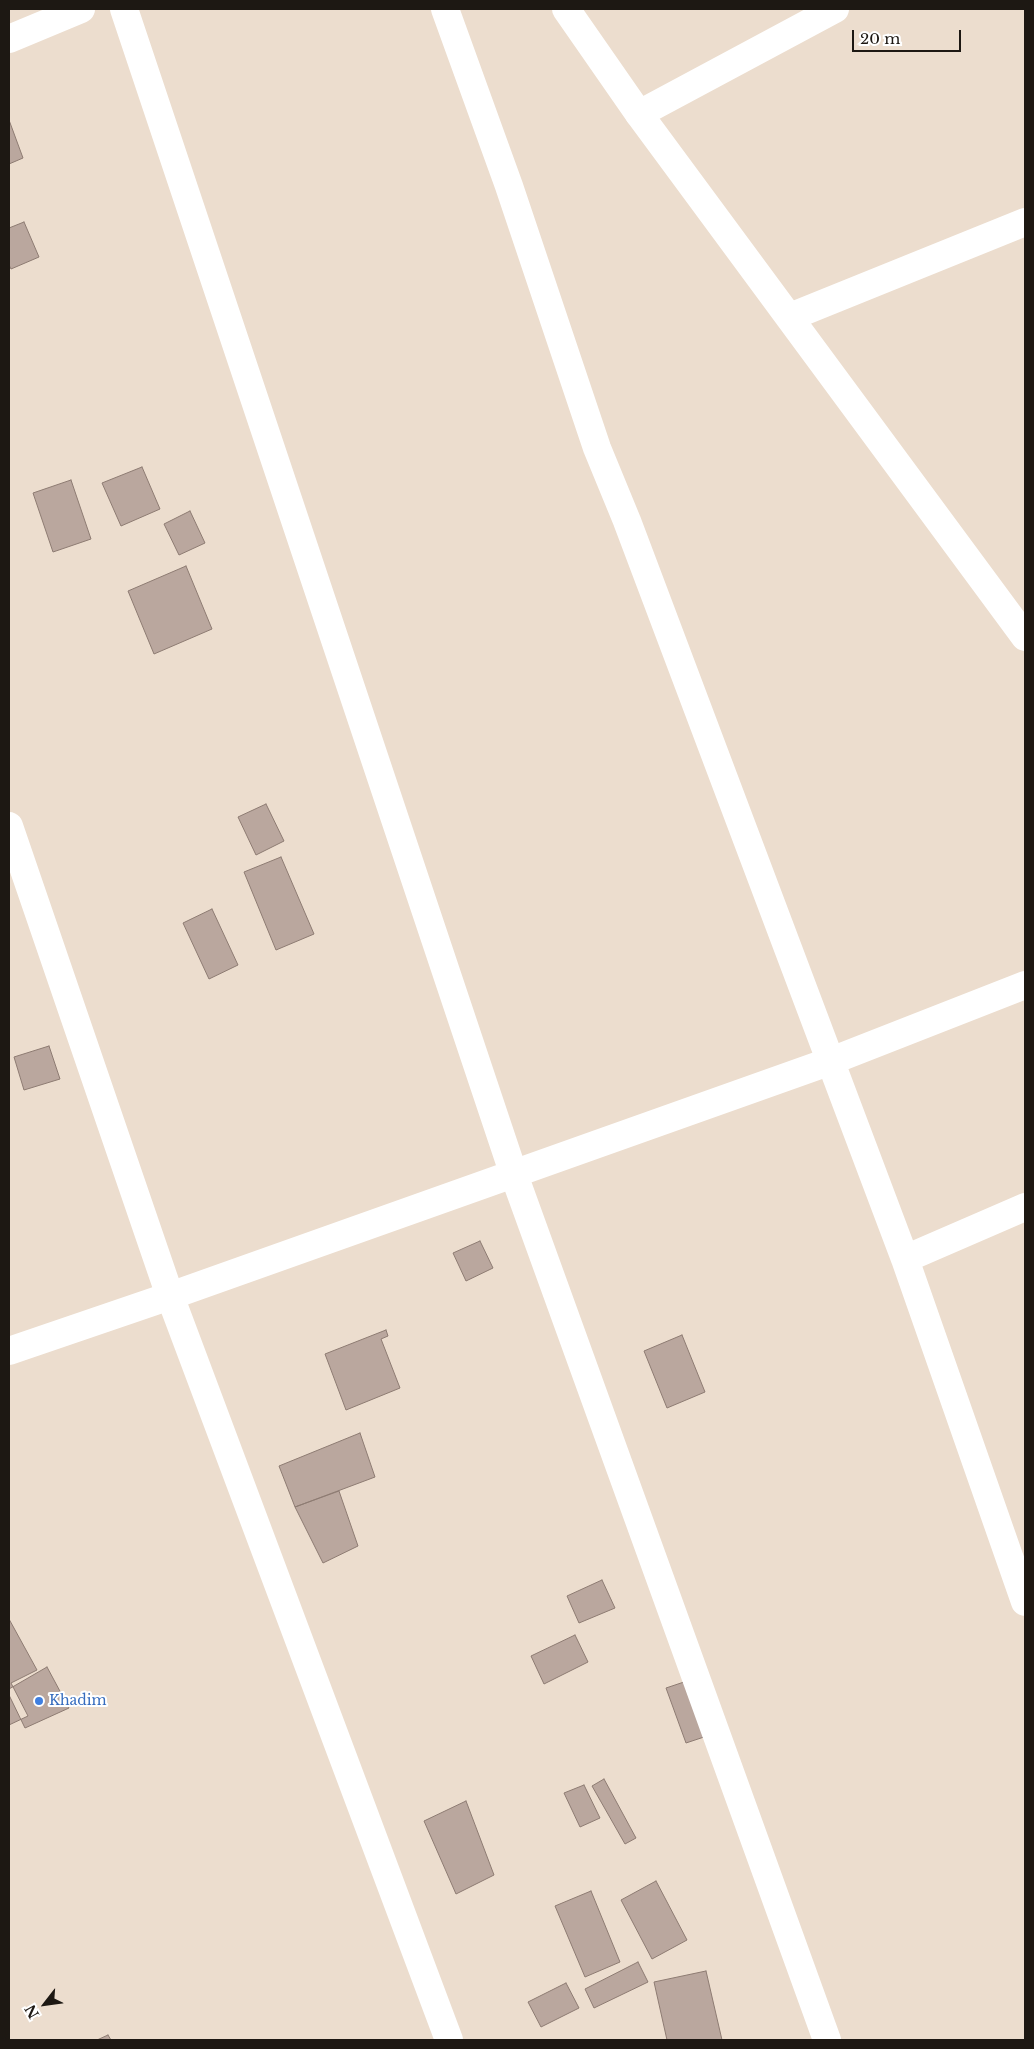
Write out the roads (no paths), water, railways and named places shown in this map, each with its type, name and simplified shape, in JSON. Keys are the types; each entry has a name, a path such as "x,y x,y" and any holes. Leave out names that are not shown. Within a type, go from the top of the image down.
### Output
{"street":[{"path":"9,39 81,9"},
{"path":"124,9 513,1172 827,2040"},
{"path":"445,9 512,195 597,448 627,521 1017,1551 1025,1602"},
{"path":"566,9 639,114 1025,637"},
{"path":"639,114 835,9"},
{"path":"790,317 1025,222"},
{"path":"9,826 170,1296 449,2040"},
{"path":"9,1351 170,1296 513,1172 831,1061 1025,985"},
{"path":"905,1259 1025,1207"}],"place":[{"name":"Khadim","path":"39,1701"}]}
